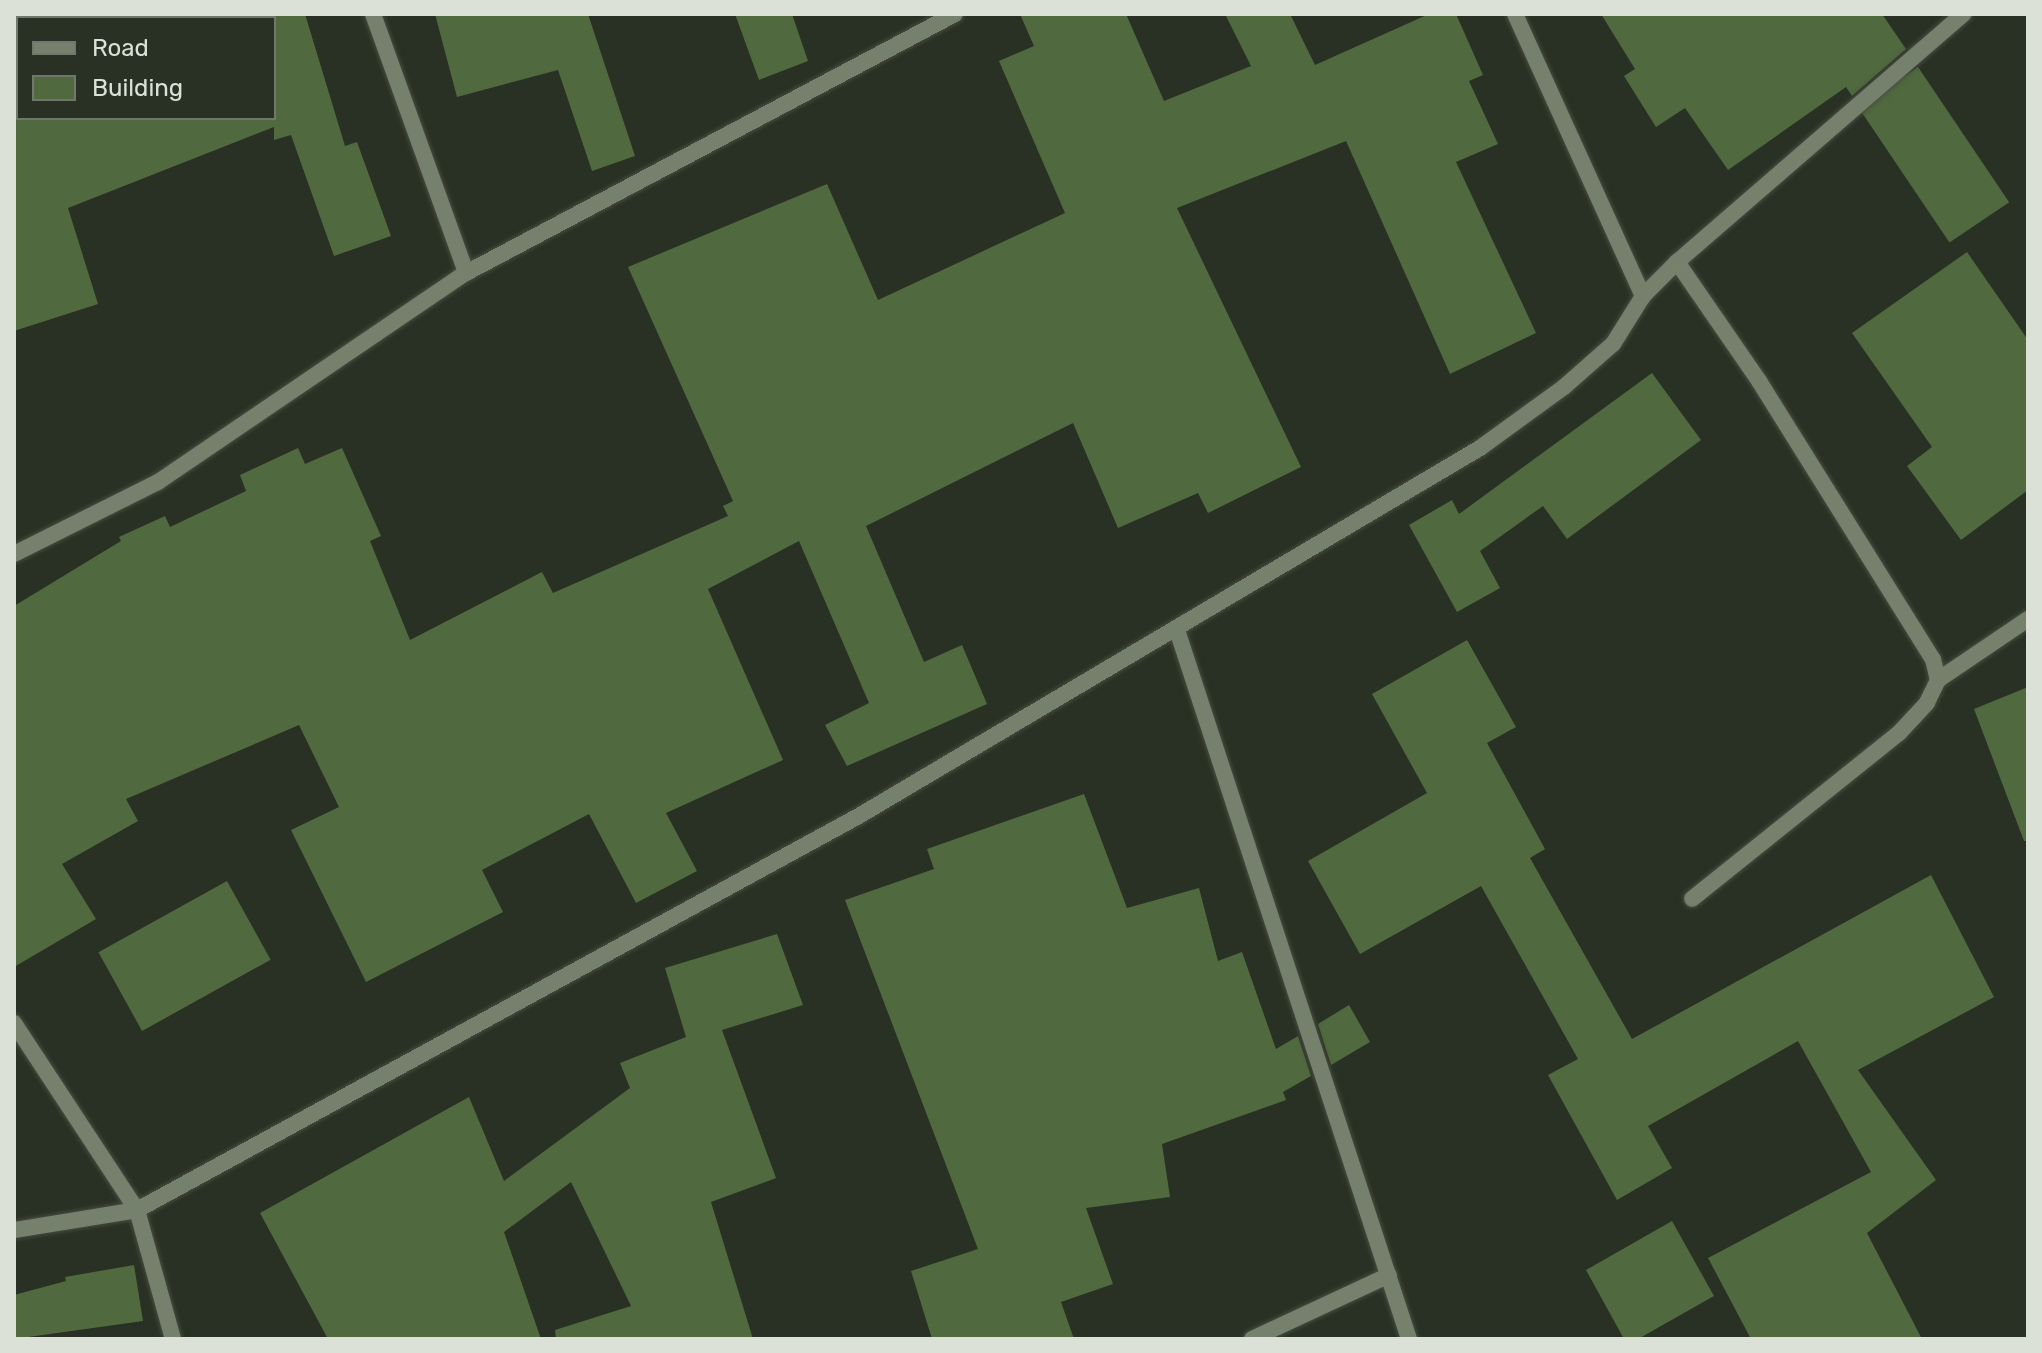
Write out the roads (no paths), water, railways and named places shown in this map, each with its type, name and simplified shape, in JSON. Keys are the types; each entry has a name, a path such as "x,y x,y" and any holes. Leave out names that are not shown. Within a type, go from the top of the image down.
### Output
{"street":[{"path":"373,14 466,273"},
{"path":"14,554 158,482 466,273 955,14"},
{"path":"1515,14 1643,296"},
{"path":"14,1230 137,1210 857,817 1177,630 1527,415 1613,344 1643,296 1677,262 1963,14"},
{"path":"1677,262 1759,381 1925,646 1938,680"},
{"path":"1692,899 1899,733 1927,703 1938,680 2028,619"},
{"path":"1177,630 1409,1339"},
{"path":"14,1023 137,1210 173,1339"},
{"path":"1252,1339 1389,1275"}]}
